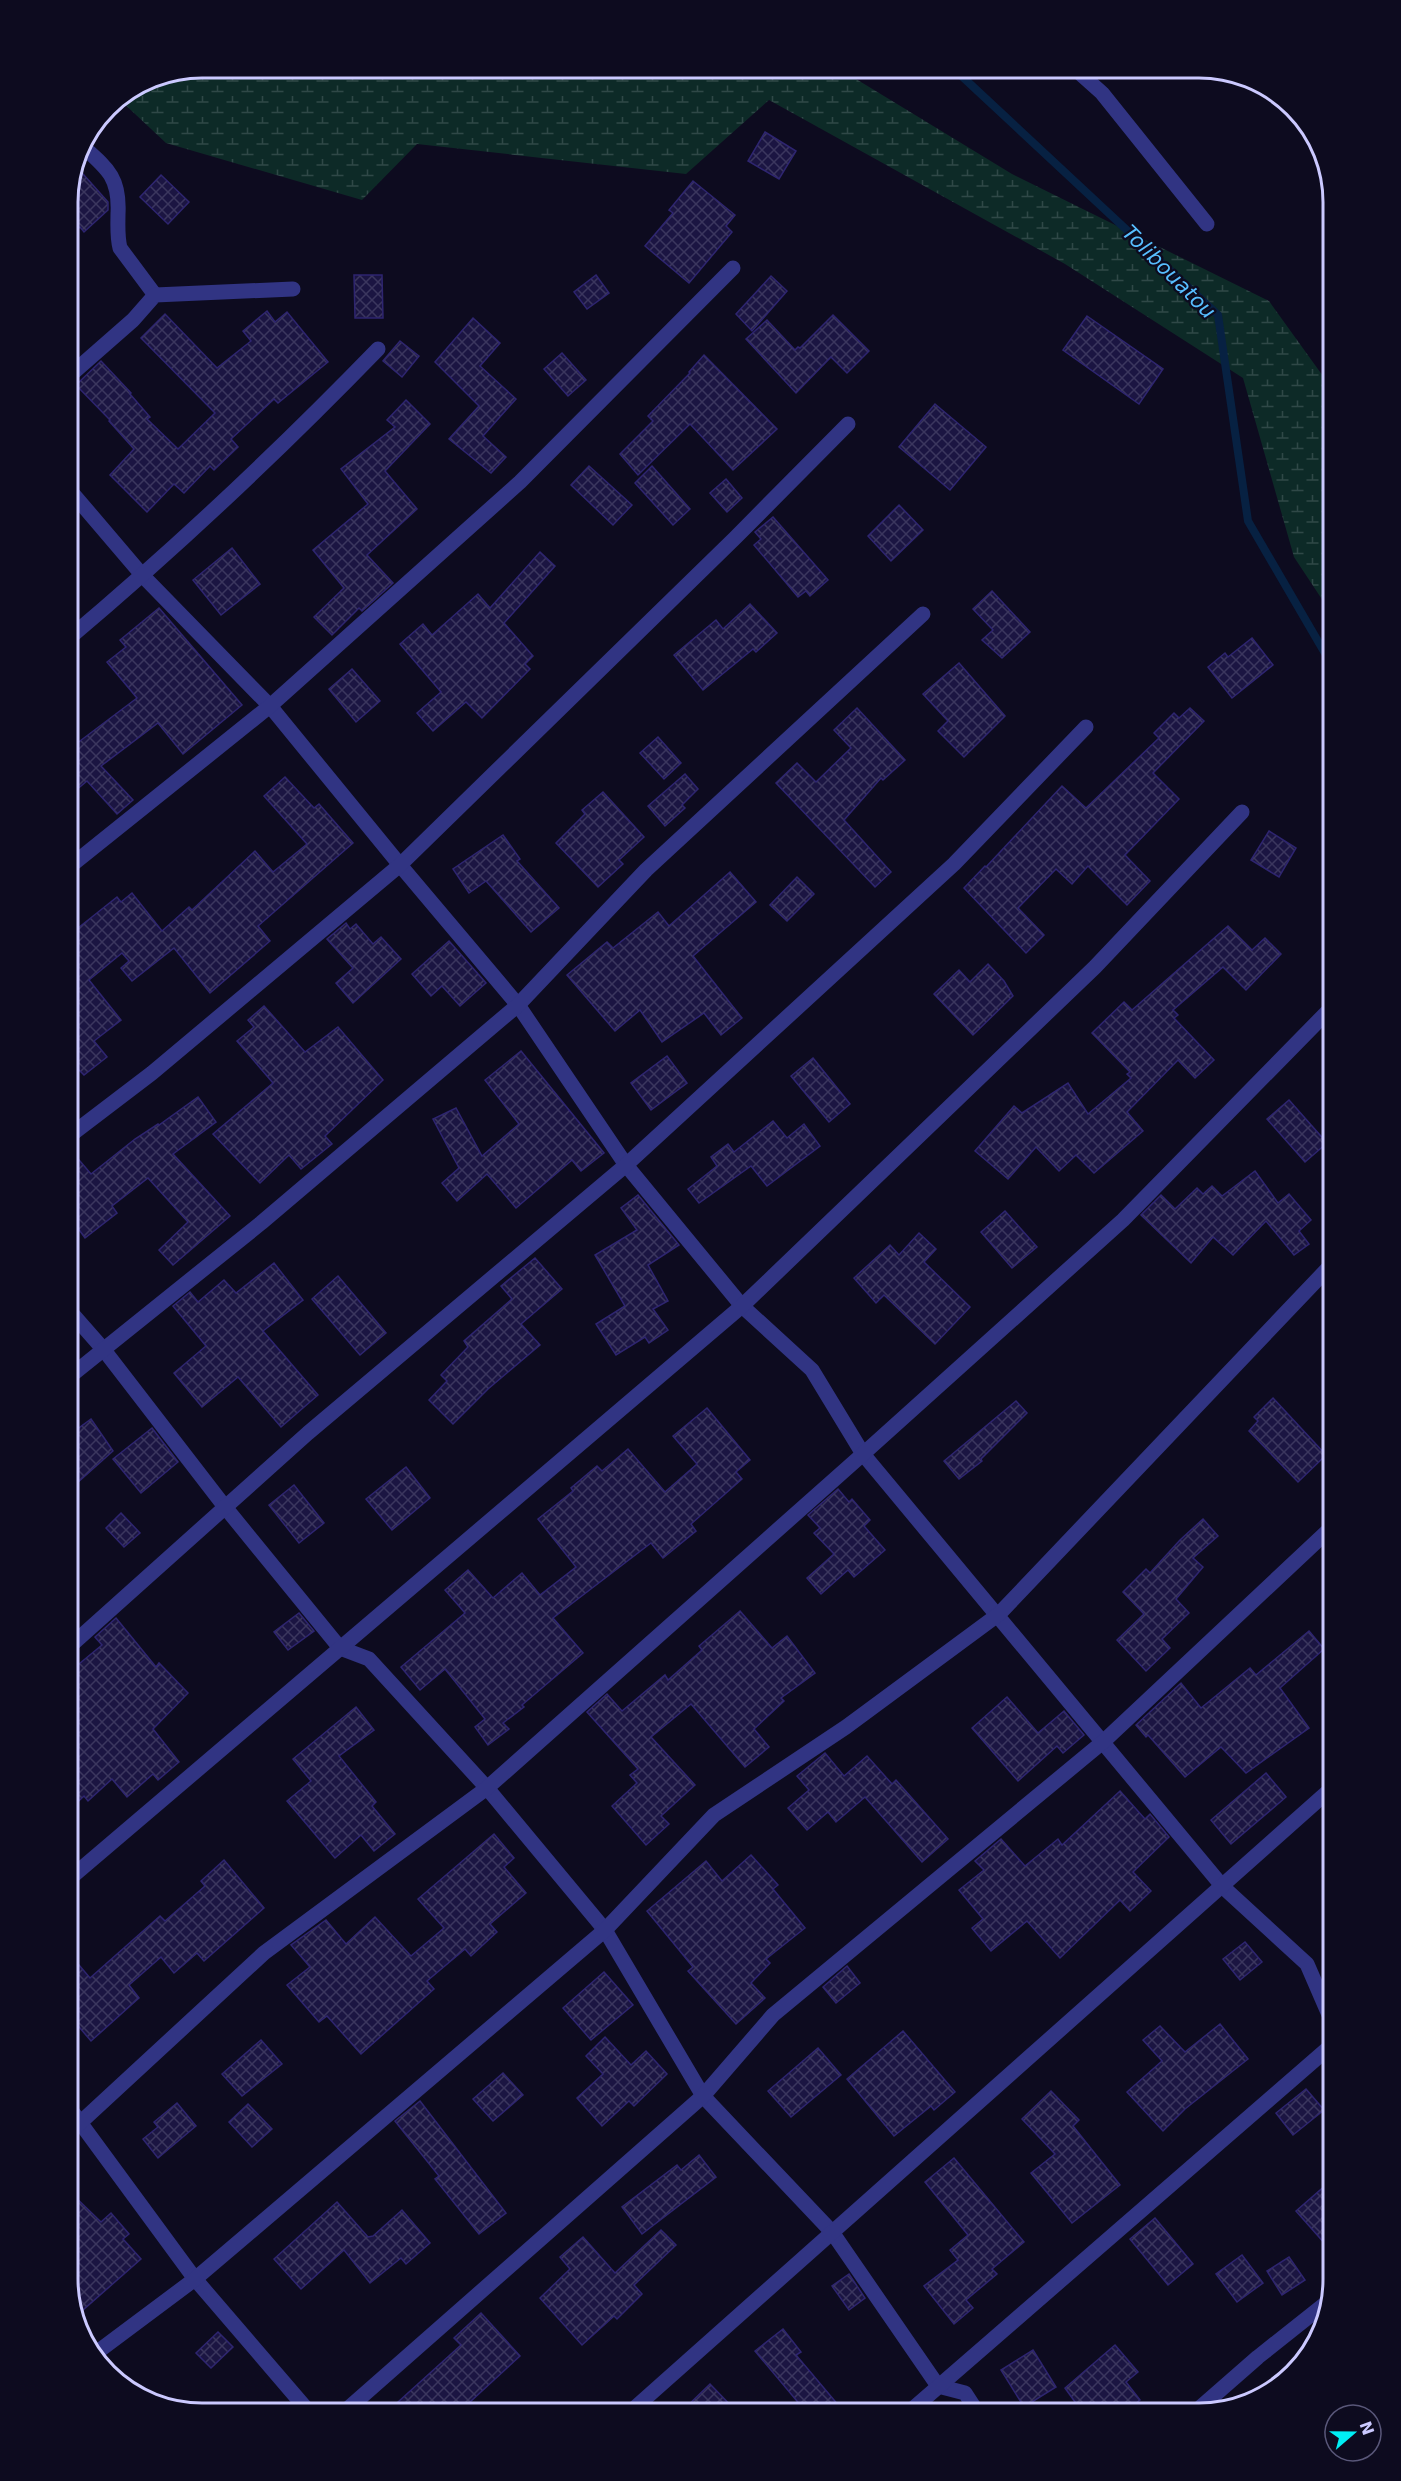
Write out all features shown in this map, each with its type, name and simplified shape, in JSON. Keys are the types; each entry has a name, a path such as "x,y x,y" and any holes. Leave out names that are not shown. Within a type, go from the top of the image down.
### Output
{"street":[{"path":"1085,78 1102,93 1207,224"},
{"path":"88,152 108,169 116,184 119,197 117,239 120,248 155,295"},
{"path":"78,860 270,706 520,482 733,268"},
{"path":"78,368 133,320 155,295 293,289"},
{"path":"78,631 143,576 240,485 378,349"},
{"path":"78,1129 152,1073 400,866 848,424"},
{"path":"78,500 143,576 270,706 400,866 518,1005 626,1165 742,1306 812,1370 863,1454 999,1614 1222,1887 1307,1964 1323,2000"},
{"path":"78,1370 261,1223 518,1005 646,870 923,614"},
{"path":"78,1639 309,1433 626,1165 954,864 1086,727"},
{"path":"78,1871 742,1306 1095,967 1242,812"},
{"path":"78,2125 264,1953 487,1788 863,1454 1123,1220 1323,1017"},
{"path":"101,2349 195,2279 605,1930 714,1815 846,1727 999,1614 1323,1275"},
{"path":"78,1320 104,1350 225,1508 340,1648 369,1659 487,1788 605,1930 703,2096 832,2232 938,2386 965,2393 971,2403"},
{"path":"354,2403 703,2096 773,2015 1104,1742 1323,1536"},
{"path":"640,2403 1323,1797"},
{"path":"919,2403 1323,2054"},
{"path":"78,2118 195,2279 301,2403"},
{"path":"1206,2403 1258,2357 1320,2308"}],"green space":[{"path":"854,78 1012,174 1269,301 1323,376 1323,601 1294,557 1243,378 1065,264 769,100 686,174 417,144 362,200 166,143 125,105 147,91 170,82 186,79"}],"building":[{"path":"765,132 796,151 779,179 748,161"},
{"path":"82,172 108,202 108,210 84,232 80,227 78,229 78,194"},
{"path":"161,175 189,202 168,224 140,197"},
{"path":"693,181 735,215 726,226 732,232 689,283 645,246 673,213 669,210"},
{"path":"354,275 382,275 383,318 355,318"},
{"path":"596,275 609,293 587,309 574,292"},
{"path":"771,276 787,291 752,331 736,314"},
{"path":"267,311 275,322 287,312 328,362 278,403 274,399 231,439 238,447 214,470 210,466 184,493 174,484 147,512 110,475 134,449 78,387 78,383 101,361 131,393 150,417 147,419 178,449 215,413 141,338 165,314 217,368 251,341 243,331"},
{"path":"833,315 869,351 847,373 831,357 796,393 746,339 767,320 795,350 800,348"},
{"path":"1087,316 1163,369 1139,404 1063,350"},
{"path":"473,318 500,343 480,366 516,399 483,436 506,457 491,473 449,439 479,406 435,362"},
{"path":"400,341 419,356 402,377 383,361"},
{"path":"562,353 586,380 568,396 544,369"},
{"path":"704,355 777,429 733,470 690,424 638,475 620,454 653,421 648,416 690,373"},
{"path":"406,400 430,424 385,471 417,509 367,555 393,583 362,611 359,608 332,635 314,617 344,588 313,550 368,504 341,469 395,427 387,420"},
{"path":"935,404 986,447 950,490 899,447"},
{"path":"589,466 632,505 613,525 571,485"},
{"path":"652,466 690,509 673,525 635,483"},
{"path":"726,479 742,498 727,512 710,493"},
{"path":"899,505 923,530 891,561 868,536"},
{"path":"773,517 828,580 810,596 806,591 798,597 754,545 761,539 755,532"},
{"path":"232,548 260,584 221,615 193,580"},
{"path":"540,552 555,566 504,623 533,656 525,664 530,669 482,718 466,702 433,731 417,713 441,692 400,644 423,624 432,635 478,594 490,608"},
{"path":"992,591 1030,632 1002,658 982,640 993,630 973,609"},
{"path":"750,604 777,633 756,652 753,649 703,690 674,655 716,620 723,629"},
{"path":"159,608 242,705 183,754 158,723 101,766 133,800 117,814 87,781 78,789 78,742 137,698 107,662 126,647 120,640"},
{"path":"1252,638 1273,665 1232,698 1208,667 1225,653 1228,657"},
{"path":"959,663 1005,716 964,757 938,731 948,721 923,694"},
{"path":"352,669 380,701 356,722 329,689"},
{"path":"857,708 905,760 883,780 881,778 844,820 891,872 875,887 776,783 797,763 816,782 851,748 834,730"},
{"path":"1190,708 1204,721 1153,773 1179,799 1125,855 1150,881 1127,905 1088,866 1072,884 1056,869 1018,908 1044,935 1026,953 964,888 1062,786 1086,808 1159,738 1154,733 1174,713 1179,718"},
{"path":"658,737 681,763 664,779 640,753"},
{"path":"685,774 698,789 682,805 685,808 665,826 648,806"},
{"path":"285,777 314,808 319,804 353,843 258,926 270,941 210,993 174,948 132,981 121,968 129,961 122,953 89,980 121,1020 94,1041 107,1057 84,1075 78,1069 78,928 117,897 121,902 132,893 162,931 189,907 192,910 255,851 273,872 307,844 264,796"},
{"path":"603,792 644,837 619,860 623,864 598,887 556,843 585,814 582,810"},
{"path":"1269,831 1296,848 1279,877 1251,860"},
{"path":"503,835 520,859 517,861 559,908 531,932 486,881 469,893 453,869"},
{"path":"730,872 756,902 693,956 742,1018 721,1035 704,1013 662,1042 640,1010 615,1031 567,975 607,942 613,948 658,912 669,926"},
{"path":"797,877 814,894 787,921 770,905"},
{"path":"346,923 350,929 356,924 373,944 381,937 401,959 353,1003 336,983 353,968 327,939"},
{"path":"1228,926 1252,950 1265,938 1281,954 1246,990 1223,967 1173,1010 1178,1015 1174,1018 1214,1060 1195,1078 1178,1060 1127,1112 1143,1131 1094,1173 1076,1155 1059,1171 1036,1147 1008,1179 975,1151 1014,1106 1022,1113 1068,1083 1088,1114 1131,1078 1127,1074 1130,1072 1092,1033 1124,1002 1132,1010"},
{"path":"449,941 486,983 460,1006 442,986 431,996 412,974"},
{"path":"988,964 1004,981 1013,996 973,1035 934,994 959,970 970,982"},
{"path":"264,1006 305,1052 338,1027 383,1080 325,1136 332,1144 301,1169 289,1155 260,1183 213,1134 273,1083 237,1041 254,1027 248,1020"},
{"path":"521,1051 604,1153 581,1171 572,1160 516,1208 487,1174 457,1201 442,1183 459,1168 433,1119 456,1108 482,1156 519,1124 485,1080"},
{"path":"667,1056 687,1083 651,1110 631,1083"},
{"path":"813,1058 850,1104 829,1122 791,1076"},
{"path":"198,1097 216,1122 173,1154 230,1216 173,1265 159,1250 188,1222 148,1178 112,1206 117,1213 85,1238 78,1228 78,1159 91,1174 135,1139"},
{"path":"1289,1100 1323,1138 1323,1146 1305,1162 1267,1119"},
{"path":"773,1121 787,1138 804,1124 820,1146 767,1186 751,1166 699,1203 688,1189 717,1166 711,1157 728,1144 734,1152"},
{"path":"1255,1171 1278,1203 1289,1194 1311,1220 1299,1231 1309,1244 1294,1255 1266,1221 1233,1255 1213,1237 1191,1263 1141,1215 1161,1195 1175,1209 1197,1188 1203,1194 1212,1186 1222,1196"},
{"path":"638,1195 679,1245 648,1265 668,1301 653,1309 668,1330 649,1343 645,1337 616,1355 596,1324 625,1306 595,1255 637,1230 621,1208"},
{"path":"1005,1211 1037,1247 1012,1268 981,1232"},
{"path":"919,1233 936,1249 924,1262 970,1307 935,1344 884,1295 876,1303 854,1278 890,1245 899,1255"},
{"path":"535,1258 562,1289 521,1324 540,1345 488,1389 453,1424 429,1400 447,1381 441,1375 468,1347 464,1341 512,1299 501,1286"},
{"path":"274,1263 303,1300 263,1331 318,1395 281,1427 238,1377 202,1407 174,1373 206,1346 173,1306 190,1292 198,1302 224,1280 236,1293"},
{"path":"338,1276 386,1333 360,1355 312,1299"},
{"path":"1273,1398 1323,1452 1323,1458 1298,1482 1249,1431 1258,1421 1254,1417"},
{"path":"1016,1401 1027,1413 981,1459 982,1461 959,1479 944,1461"},
{"path":"707,1408 750,1460 736,1472 742,1479 691,1524 696,1531 663,1558 651,1543 553,1618 583,1653 503,1723 509,1729 488,1745 475,1727 485,1719 445,1669 420,1690 401,1667 465,1613 445,1590 468,1570 493,1598 522,1573 540,1595 576,1567 538,1519 573,1491 571,1488 597,1466 602,1471 628,1449 665,1492 697,1464 673,1436"},
{"path":"91,1419 113,1451 78,1482 78,1429"},
{"path":"152,1428 178,1462 141,1493 113,1459"},
{"path":"406,1467 430,1498 392,1530 366,1499"},
{"path":"294,1485 324,1523 299,1543 269,1505"},
{"path":"838,1489 849,1502 852,1499 870,1520 864,1526 885,1550 854,1577 848,1570 821,1594 807,1578 834,1554 814,1533 820,1528 808,1515"},
{"path":"121,1513 140,1533 124,1547 106,1528"},
{"path":"1203,1519 1218,1536 1193,1558 1203,1567 1176,1599 1189,1613 1162,1639 1170,1648 1146,1671 1117,1640 1144,1614 1123,1592 1146,1569 1150,1573"},
{"path":"740,1611 772,1648 787,1636 815,1673 781,1698 784,1701 754,1729 769,1747 745,1767 691,1704 651,1737 695,1785 661,1816 669,1824 646,1845 612,1806 637,1783 630,1775 638,1769 587,1712 607,1694 622,1711 665,1675 668,1680 702,1650 699,1646"},
{"path":"299,1613 314,1631 288,1650 274,1632"},
{"path":"116,1618 156,1667 159,1663 188,1693 153,1729 179,1762 158,1780 153,1774 127,1797 112,1779 88,1801 84,1796 78,1802 78,1665 102,1645 95,1637"},
{"path":"1309,1631 1323,1648 1280,1688 1309,1728 1246,1773 1221,1747 1185,1777 1148,1735 1146,1737 1136,1725 1181,1683 1201,1708 1250,1668 1256,1675"},
{"path":"1007,1697 1038,1733 1064,1711 1084,1735 1063,1753 1057,1746 1018,1781 972,1728"},
{"path":"356,1707 374,1730 339,1756 376,1802 372,1806 395,1834 374,1851 361,1835 335,1858 287,1801 311,1781 293,1759"},
{"path":"825,1753 844,1776 867,1756 892,1784 896,1780 948,1839 922,1862 865,1797 836,1822 828,1812 807,1830 788,1808 809,1790 797,1776"},
{"path":"1266,1773 1286,1797 1231,1844 1211,1820"},
{"path":"1120,1791 1145,1819 1150,1814 1169,1837 1133,1872 1151,1891 1130,1911 1120,1900 1060,1958 1027,1921 991,1951 972,1928 983,1919 959,1890 984,1870 975,1861 1001,1839 1025,1866 1058,1839 1062,1845"},
{"path":"494,1834 514,1858 504,1867 526,1893 490,1924 497,1932 471,1956 465,1949 427,1981 434,1989 361,2054 327,2016 319,2022 287,1985 310,1967 291,1945 326,1920 346,1944 375,1917 411,1956 444,1928 418,1899"},
{"path":"751,1855 778,1885 773,1889 805,1928 766,1959 770,1963 751,1983 765,1998 736,2024 688,1971 693,1967 647,1911 706,1861 722,1881"},
{"path":"224,1860 264,1908 204,1961 197,1953 174,1973 161,1957 129,1985 139,1998 91,2041 78,2026 78,1964 90,1978 160,1916 165,1921 205,1886 201,1881"},
{"path":"1245,1942 1262,1962 1240,1980 1223,1959"},
{"path":"847,1966 860,1983 836,2003 823,1987"},
{"path":"604,1972 633,2005 591,2040 563,2008"},
{"path":"1220,2024 1248,2059 1185,2109 1163,2131 1127,2092 1162,2061 1143,2040 1160,2026 1185,2052"},
{"path":"903,2031 955,2092 934,2110 931,2106 894,2136 847,2079"},
{"path":"605,2037 631,2065 646,2051 667,2074 634,2106 629,2101 602,2126 577,2098 603,2074 586,2056"},
{"path":"261,2040 282,2064 242,2096 222,2074"},
{"path":"818,2048 841,2075 791,2117 768,2091"},
{"path":"503,2073 523,2095 493,2121 473,2099"},
{"path":"1306,2089 1323,2109 1293,2135 1276,2113"},
{"path":"1051,2091 1079,2120 1073,2126 1120,2185 1072,2223 1031,2173 1055,2154 1022,2119"},
{"path":"420,2101 506,2213 479,2234 435,2179 439,2176 395,2121"},
{"path":"177,2103 196,2126 158,2158 143,2139 158,2127 154,2122"},
{"path":"248,2104 272,2129 252,2147 229,2122"},
{"path":"699,2155 716,2177 642,2234 622,2207 677,2165 681,2170"},
{"path":"954,2158 1024,2242 992,2269 997,2274 966,2300 973,2308 954,2324 924,2286 958,2260 950,2250 968,2235 925,2182"},
{"path":"1323,2188 1323,2242 1296,2211"},
{"path":"78,2200 101,2222 111,2213 129,2234 123,2239 141,2259 82,2311 78,2278"},
{"path":"337,2202 368,2237 373,2236 402,2210 430,2243 406,2264 401,2258 370,2283 344,2250 301,2289 274,2259"},
{"path":"1155,2218 1193,2264 1168,2285 1130,2239"},
{"path":"661,2230 676,2245 634,2285 642,2294 617,2319 614,2316 582,2345 540,2298 570,2269 560,2257 583,2237 615,2273"},
{"path":"1242,2255 1263,2283 1237,2302 1216,2274"},
{"path":"1289,2257 1305,2280 1282,2295 1267,2271"},
{"path":"849,2274 865,2298 849,2310 832,2286"},
{"path":"481,2313 520,2356 469,2403 399,2403 461,2345 454,2338"},
{"path":"783,2329 801,2352 796,2355 837,2403 799,2403 755,2351"},
{"path":"218,2332 233,2347 211,2368 196,2353"},
{"path":"1115,2345 1138,2372 1126,2382 1140,2400 1137,2403 1076,2403 1065,2388"},
{"path":"1033,2350 1056,2387 1030,2403 1022,2403 1001,2370"},
{"path":"710,2384 728,2403 690,2403"}],"waterway":[{"name":"Tolibouatou","path":"964,78 1218,315 1248,521 1323,650"}]}
